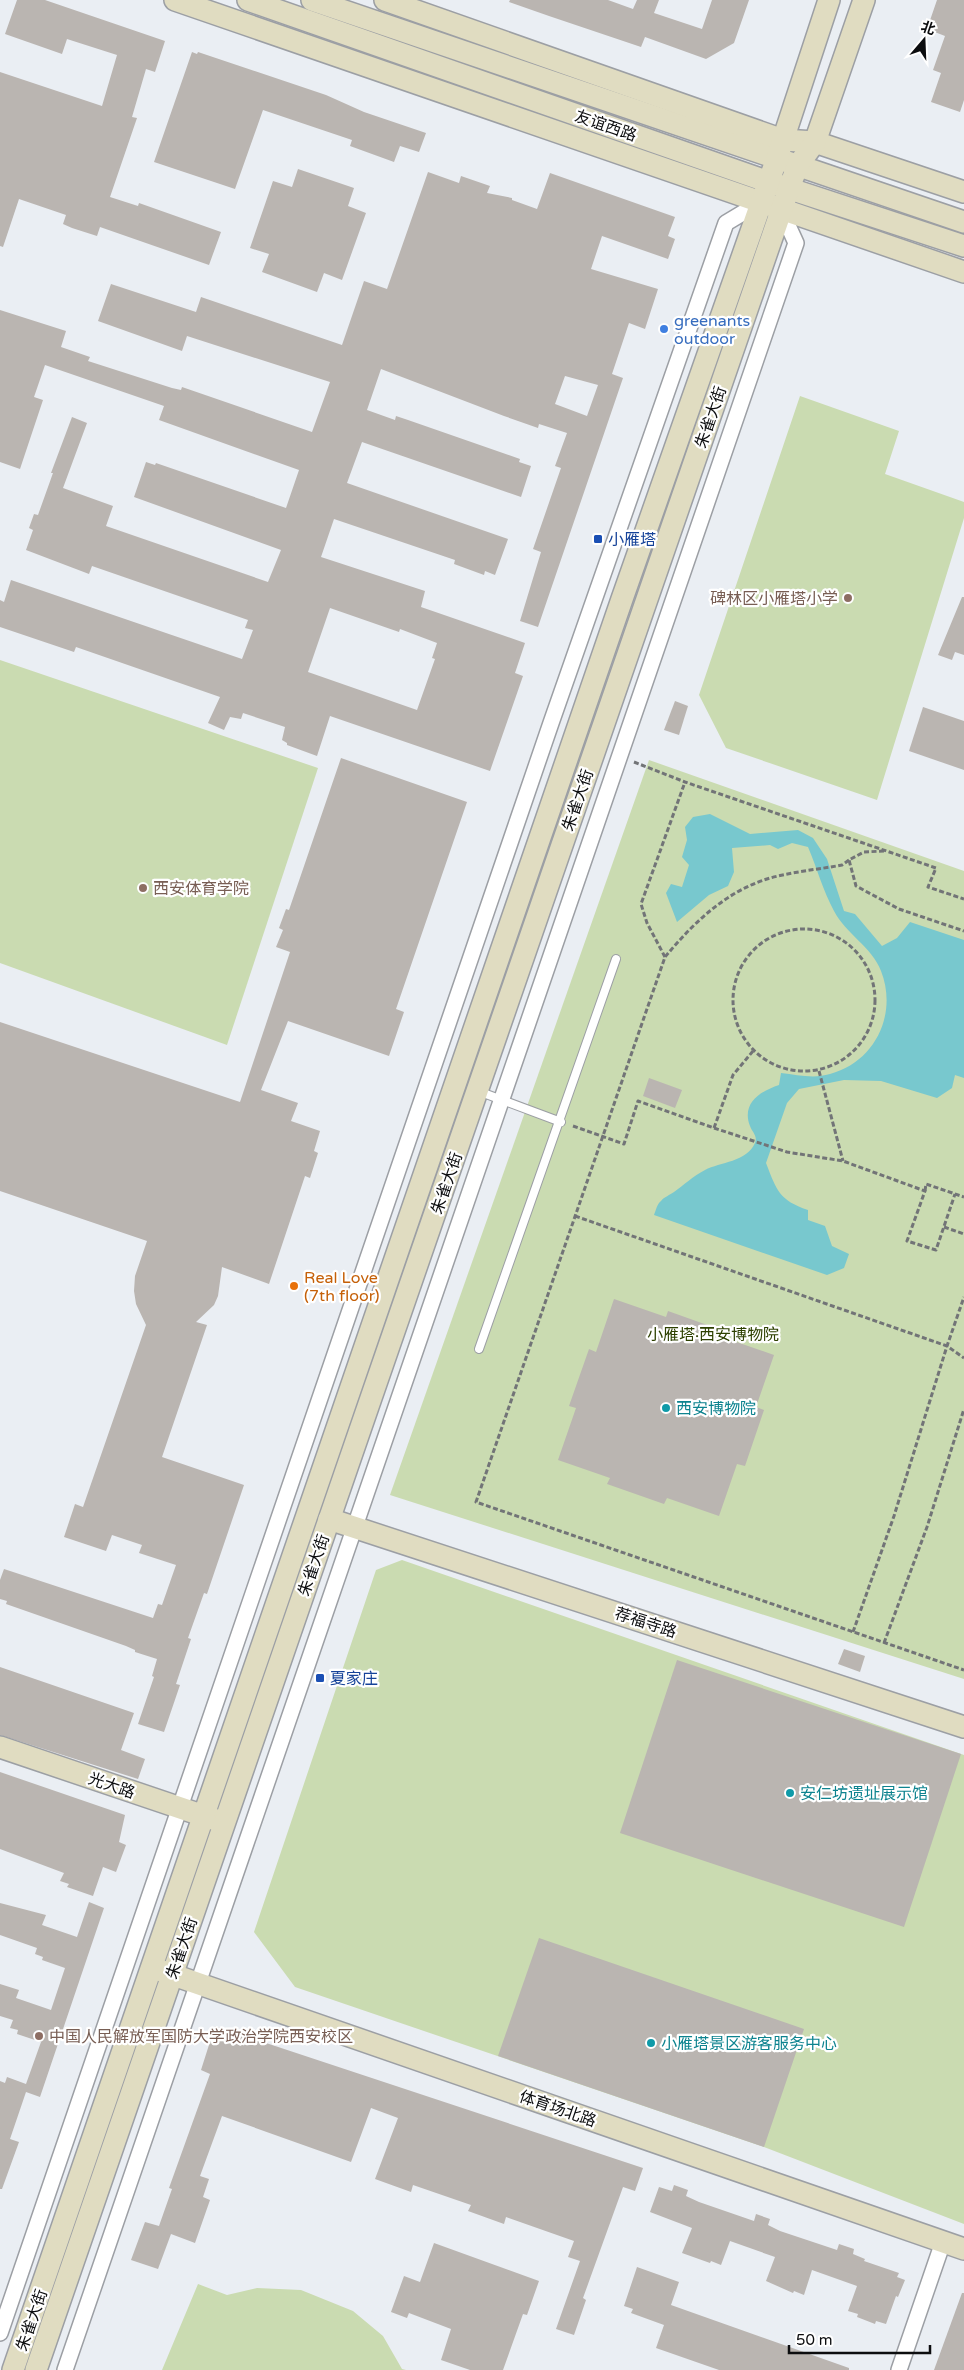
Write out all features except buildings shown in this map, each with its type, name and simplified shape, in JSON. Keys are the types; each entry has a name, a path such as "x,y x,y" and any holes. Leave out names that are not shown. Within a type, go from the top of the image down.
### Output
{"main road":[{"path":"175,0 964,272"},
{"name":"友谊西路","path":"248,0 769,182 964,246"},
{"name":"友谊西路","path":"312,0 780,149 798,165 964,222"},
{"path":"384,0 780,149 815,142 964,192"},
{"name":"朱雀大街","path":"13,2370 203,1815 356,1378 622,599 769,182 829,0"},
{"name":"朱雀大街","path":"36,2370 223,1823 478,1091 781,210 798,165 815,142 864,0"},
{"name":"荐福寺路","path":"329,1518 964,1727"},
{"name":"光大路","path":"0,1746 223,1823"},
{"name":"体育场北路","path":"152,1967 964,2249"}],"street":[{"path":"0,2333 5,2303 180,1808 551,723 726,223 761,202"},
{"path":"65,2370 796,243 781,210"},
{"path":"899,2370 943,2242"},
{"path":"5,2303 33,2312"}],"lane":[{"path":"479,1349 616,959"},
{"path":"478,1091 560,1122"}],"path":[{"path":"619,756 685,782 936,868 928,887 964,899"},
{"path":"665,957 647,923 641,904 685,782"},
{"path":"886,851 864,852 842,865 778,876 735,893 709,910 688,930 665,957 476,1502 964,1670"},
{"path":"849,860 856,886 899,910 964,931"},
{"path":"800,929 824,932 845,942 862,958 872,980 876,1003 871,1026 859,1046 841,1062 819,1071 795,1072 772,1065 753,1051 739,1032 732,1009 733,986 742,964 757,946 777,934 800,929"},
{"path":"714,1128 733,1075 753,1051"},
{"path":"819,1071 843,1161"},
{"path":"560,1122 624,1144 638,1101 787,1152 843,1161 925,1190"},
{"path":"955,1194 936,1250 907,1241 926,1184 964,1197"},
{"path":"576,1216 947,1346 964,1358"},
{"path":"944,1227 964,1234"},
{"path":"853,1632 908,1474 964,1297"},
{"path":"884,1643 927,1527 964,1409"}],"green space":[{"name":"碑林区小雁塔小学","path":"800,396 899,431 885,474 964,502 964,518 877,800 726,748 699,695"},
{"name":"西安体育学院","path":"0,660 318,768 227,1045 0,963"},
{"name":"小雁塔·西安博物院","path":"649,760 964,871 964,1679 390,1495"},
{"path":"402,1560 964,1755 964,2224 764,2147 295,1987 254,1932 376,1570"},
{"path":"198,2284 227,2295 257,2288 301,2290 353,2311 383,2336 402,2369 406,2370 162,2370"}],"water":[{"path":"710,814 750,834 798,830 813,838 827,859 844,911 855,914 882,946 897,938 910,922 964,940 964,1078 955,1075 952,1088 937,1098 881,1081 844,1080 799,1089 787,1103 766,1163 776,1188 780,1193 791,1202 808,1210 808,1220 825,1226 832,1246 849,1254 844,1268 827,1275 654,1215 662,1200 696,1175 711,1167 740,1158 751,1149 756,1138 748,1118 750,1105 754,1099 779,1085 781,1073 806,1076 830,1074 846,1068 859,1059 879,1034 887,1004 886,987 877,962 845,927 834,911 808,847 792,843 778,849 770,845 732,848 734,872 728,886 709,895 677,922 666,893 671,884 682,887 689,865 682,857 687,840 685,827 693,817"}],"place":[{"name":"greenants outdoor","path":"664,329"},
{"name":"小雁塔","path":"598,539"},
{"name":"碑林区小雁塔小学","path":"848,598"},
{"name":"西安体育学院","path":"143,888"},
{"name":"Real Love (7th floor)","path":"294,1286"},
{"name":"西安博物院","path":"666,1408"},
{"name":"夏家庄","path":"320,1678"},
{"name":"安仁坊遗址展示馆","path":"790,1793"},
{"name":"中国人民解放军国防大学政治学院西安校区","path":"39,2036"},
{"name":"小雁塔景区游客服务中心","path":"651,2043"}]}
